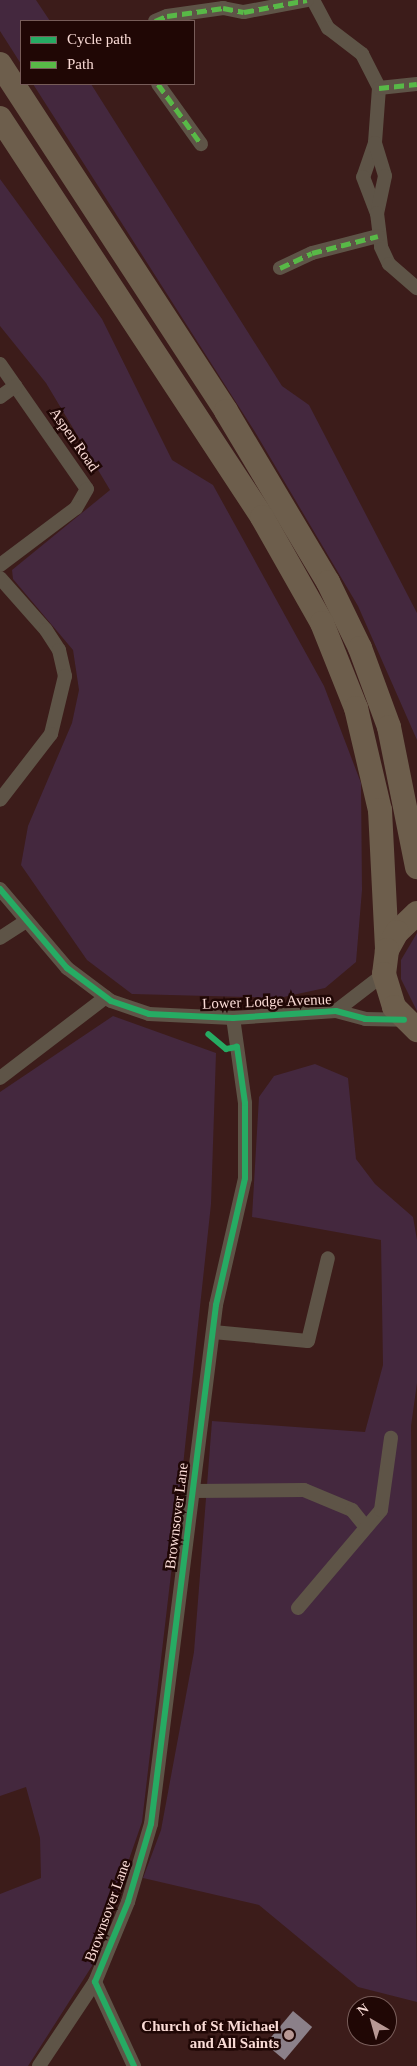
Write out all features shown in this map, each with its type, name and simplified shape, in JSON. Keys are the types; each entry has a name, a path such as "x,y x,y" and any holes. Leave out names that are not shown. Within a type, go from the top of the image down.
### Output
{"highway":[{"path":"0,64 226,411 328,582 360,648 389,727 417,867"},
{"path":"0,118 262,517 322,623 356,708 380,810 387,950 384,974 387,991 411,1025"},
{"path":"387,950 397,932 417,913"}],"street":[{"path":"157,20 167,16 223,8 244,12 307,0"},
{"path":"312,0 328,28 362,54 379,88 375,143 363,177 377,213"},
{"path":"379,88 417,84"},
{"path":"159,85 201,144"},
{"path":"375,143 384,176 377,213 378,236 389,264 417,288"},
{"path":"280,268 312,253 378,236"},
{"name":"Aspen Road","path":"0,364 87,489 76,508 0,565"},
{"path":"0,398 15,386"},
{"path":"0,578 46,630 59,650 65,676 51,734 0,800"},
{"name":"Lower Lodge Avenue","path":"0,889 67,968 106,997 151,1015 233,1018 336,1011 365,1019 411,1025"},
{"path":"0,938 26,921"},
{"name":"Lower Lodge Avenue","path":"336,1011 384,974"},
{"path":"0,1078 106,997"},
{"name":"Brownsover Lane","path":"39,2066 95,1982 128,1902 150,1824 213,1332 245,1178 245,1103 233,1018"},
{"path":"213,1332 308,1341 328,1258"},
{"path":"298,1608 365,1526 381,1510 391,1438"},
{"path":"193,1491 304,1490 352,1510 365,1526"},
{"path":"95,1982 134,2066"}],"shaded area":[{"path":"0,0 36,0 49,20 20,20 20,62 0,31"},
{"path":"34,85 92,85 282,386 309,405 417,613 417,740 358,606 255,432"},
{"path":"0,179 102,319 172,460 213,485 324,686 361,783 362,890 356,962 325,988 279,998 132,994 87,960 21,865 28,826 72,723 79,690 73,650 13,579 12,570 110,490 46,383 0,326"},
{"path":"417,933 417,1011 401,979 401,960"},
{"path":"113,1016 216,1053 211,1204 176,1531 142,1822 92,1966 28,2066 0,2066 0,1894 41,1878 40,1838 26,1787 0,1796 0,1092"},
{"path":"315,1064 348,1078 356,1159 375,1184 413,1217 417,1240 417,1383 411,1426 417,2002 358,1987 259,1905 143,1878 161,1830 194,1652 212,1421 365,1432 383,1365 381,1240 252,1217 259,1097 274,1076"}],"building":[{"name":"Church of St Michael and All Saints","path":"293,2011 312,2027 285,2060 265,2044"}],"marked path":[{"path":"157,20 167,16 223,8 244,12 307,0"},
{"path":"379,88 417,84"},
{"path":"159,85 201,144"},
{"path":"280,268 312,253 378,236"}],"cycle path":[{"path":"0,889 67,968 111,1001 149,1014 233,1018 336,1011 365,1019 404,1020"},
{"path":"134,2066 95,1982 128,1902 151,1824 216,1305 245,1178 245,1103 237,1047 226,1049 208,1034"}],"place":[{"name":"Church of St Michael and All Saints","path":"289,2035"}]}
